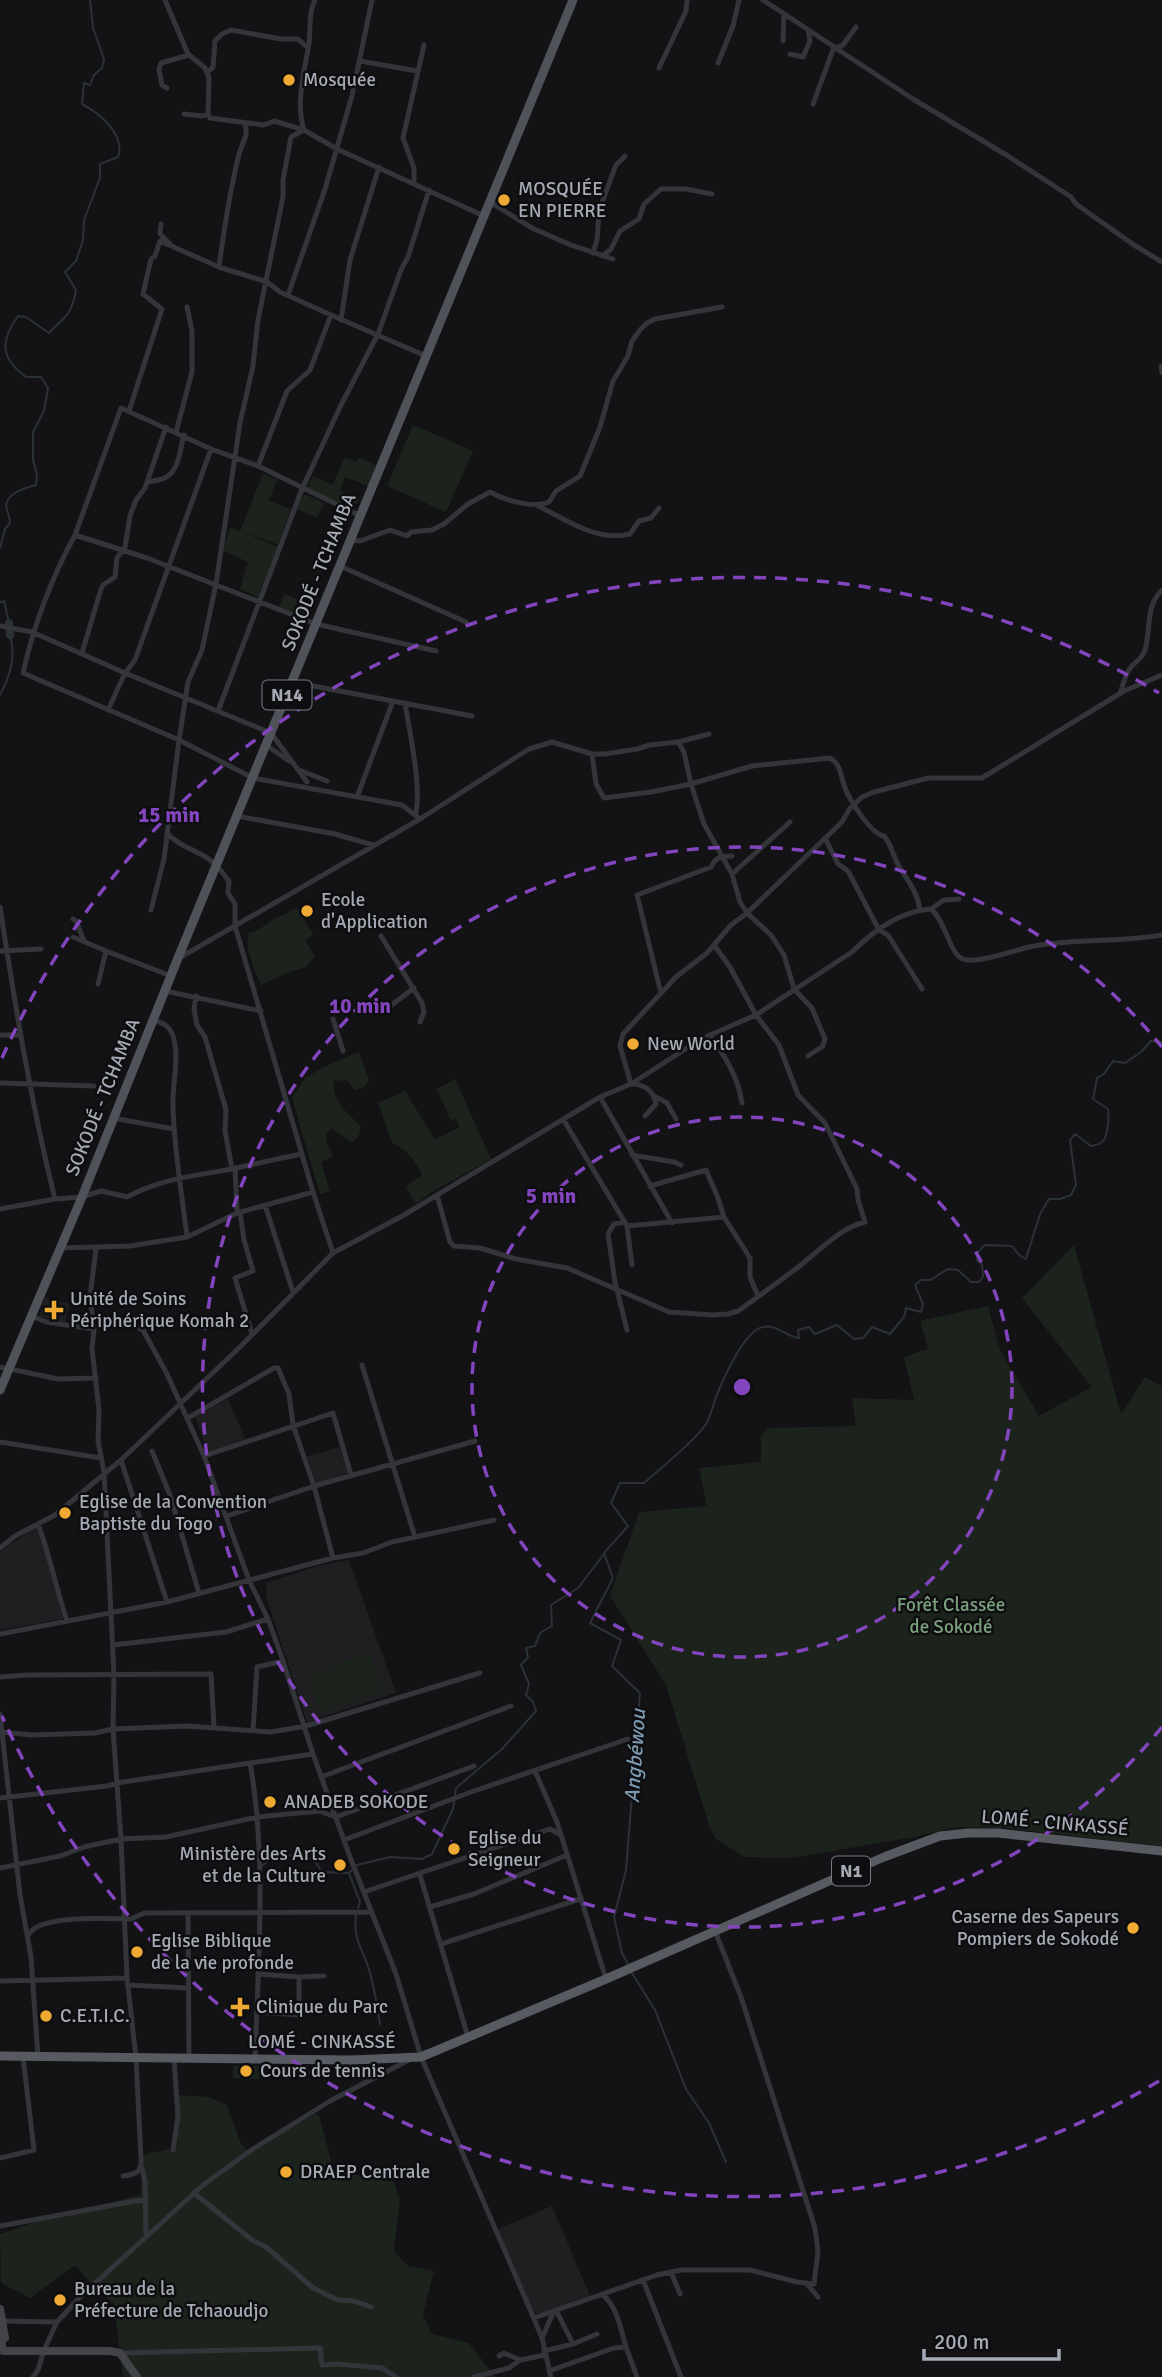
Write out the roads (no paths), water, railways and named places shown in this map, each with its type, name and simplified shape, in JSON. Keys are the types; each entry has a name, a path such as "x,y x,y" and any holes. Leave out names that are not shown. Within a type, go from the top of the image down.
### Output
{"highway":[{"name":"LOMÉ - CINKASSÉ","path":"0,2056 255,2060 417,2058 606,1979 884,1857 940,1836 998,1833 1162,1851"}],"main road":[{"name":"SOKODÉ - TCHAMBA","path":"0,1390 4,1367 31,1316 61,1248 573,0"},
{"path":"0,2309 4,2351"},
{"path":"0,2334 4,2351"},
{"path":"4,2351 120,2353 137,2377"}],"street":[{"path":"165,0 189,55 205,68 209,78 210,118 247,125 264,125 274,121 304,130 337,149 485,216"},
{"path":"306,0 311,8"},
{"path":"304,130 301,98 303,68 308,48 311,8 315,0"},
{"path":"288,295 326,189 352,96 372,0"},
{"path":"659,68 686,11 687,0"},
{"path":"718,63 733,26 739,0"},
{"path":"763,0 913,99 1071,197 1076,204 1133,245 1162,262"},
{"path":"783,41 784,14"},
{"path":"834,47 843,46 856,27"},
{"path":"207,73 213,67 215,41 231,30 281,39 298,39 308,48"},
{"path":"790,54 803,57 810,41 808,30"},
{"path":"414,183 414,168 402,138 424,45"},
{"path":"813,104 834,47"},
{"path":"167,88 162,85 159,69 161,63 189,55"},
{"path":"359,61 417,71"},
{"path":"184,114 208,114"},
{"path":"219,267 227,207 247,125"},
{"path":"151,910 164,859 188,682 202,649 216,584 241,415 253,366 258,320 283,197 286,152 291,137 304,130"},
{"path":"593,253 598,237 599,213 611,176 625,156"},
{"path":"341,320 350,260 379,167"},
{"path":"603,256 611,249 620,231 639,219 643,204 661,189 680,188 712,194"},
{"path":"218,711 302,489 378,334 408,257 429,190"},
{"path":"490,202 532,228 613,260"},
{"path":"160,223 160,234 172,246"},
{"path":"129,411 162,309 143,294 151,258 155,256 160,241 219,267 267,282 331,316 426,356"},
{"path":"176,432 192,372 192,331 187,307"},
{"path":"536,505 549,502 556,491 580,476 600,427 613,381 639,330 655,319 722,307"},
{"path":"258,466 287,391 310,370 331,316"},
{"path":"1161,366 1162,373"},
{"path":"361,516 258,466 211,449 121,408 75,535 59,564 32,632 23,673 179,740 253,778 305,785 402,805 418,817"},
{"path":"82,653 103,585 115,577 117,558 124,551 130,516 136,500 148,482 166,427"},
{"path":"148,482 161,479 172,472 178,463 184,435"},
{"path":"108,710 125,673 135,660 211,449"},
{"path":"351,540 360,541 390,530 407,536 411,532 432,530 444,524 468,504 491,492 512,503 522,501 536,505 564,522 606,536 630,534 639,521 651,518 659,508"},
{"path":"75,535 216,584 316,624 436,651"},
{"path":"340,566 466,622"},
{"path":"1120,694 1129,670 1146,648 1150,614 1155,599 1162,590"},
{"path":"0,626 32,632 271,733 299,770 305,785"},
{"path":"631,1084 621,1042 623,1034 731,925 842,822 862,797 928,778 982,778 1120,694 1141,682 1162,675"},
{"path":"292,682 472,716"},
{"path":"356,797 393,701"},
{"path":"405,703 413,746 418,817"},
{"path":"178,958 373,845 529,749 552,743 592,754 637,750 650,744 678,742 709,734"},
{"path":"678,742 684,752 704,824 732,874 740,902 747,913 771,935 784,955 794,989 812,1009 825,1039 823,1046 808,1056"},
{"path":"266,746 299,770 327,781"},
{"path":"592,754 596,784 604,799 691,784 752,766 830,758 836,762 854,804 873,831 890,842 899,867 914,889 920,910"},
{"path":"305,785 313,777"},
{"path":"237,816 335,834 373,845"},
{"path":"732,874 790,822"},
{"path":"167,833 209,859 229,881 228,893 234,904 236,926 333,1253"},
{"path":"825,838 838,864 848,871 879,930 888,935 922,989"},
{"path":"661,993 637,895 711,867 715,860 722,856 732,856"},
{"path":"0,1548 15,1536 55,1515 121,1460 333,1253 437,1195 600,1097 631,1084 664,1064 674,1054 755,1015 852,952 879,930 920,910 931,909 944,900 959,899"},
{"path":"0,909 3,951 40,1140 55,1199"},
{"path":"931,909 939,916 956,953 965,960 976,960 1031,947 1162,935"},
{"path":"73,919 85,941"},
{"path":"381,936 414,988 424,1012 420,1022"},
{"path":"73,937 171,976"},
{"path":"437,1195 450,1242 454,1246 480,1248 521,1260 568,1268 663,1310 688,1314 728,1314 738,1311 804,1263 821,1247 864,1222 857,1189 825,1123 798,1095 779,1045 755,1015 730,967 714,945"},
{"path":"3,951 41,949"},
{"path":"98,984 106,951"},
{"path":"385,1010 414,988"},
{"path":"165,991 261,1011"},
{"path":"741,1021 748,1013 743,991"},
{"path":"196,996 194,1009 197,1025 205,1037 226,1110 225,1131 234,1168 244,1240 253,1271 235,1278 251,1334"},
{"path":"333,1019 343,1051"},
{"path":"153,1020 166,1024 172,1032 175,1044 174,1129 187,1237"},
{"path":"0,1035 21,1035"},
{"path":"710,1035 733,1070 739,1084 742,1103"},
{"path":"0,1083 94,1086"},
{"path":"631,1084 642,1085 667,1103 676,1119"},
{"path":"645,1116 656,1104 653,1095"},
{"path":"600,1097 672,1223"},
{"path":"118,1119 174,1129"},
{"path":"563,1119 626,1224 632,1265"},
{"path":"0,1209 82,1197 101,1191 127,1197 145,1187 164,1184 180,1176 302,1154"},
{"path":"632,1155 674,1161 681,1165"},
{"path":"650,1186 705,1170 719,1198 724,1217 750,1258 750,1277 758,1296"},
{"path":"61,1248 96,1249 187,1237 239,1212 313,1192"},
{"path":"265,1205 293,1292"},
{"path":"627,1330 608,1234 614,1224 672,1223 724,1217"},
{"path":"96,1249 90,1297 94,1329 92,1349 96,1378 98,1441 104,1472 113,1645 113,1729 128,1982 146,2199 146,2237"},
{"path":"31,1316 46,1322 94,1329"},
{"path":"139,1328 143,1330 158,1356 204,1456 249,1580 268,1619 321,1777 396,1974 417,2058 534,2318 542,2338 550,2374 614,2348 626,2347"},
{"path":"362,1366 415,1537"},
{"path":"4,1367 58,1379 96,1378"},
{"path":"188,1418 278,1368 289,1394 293,1425 314,1486 333,1558"},
{"path":"204,1456 333,1413 351,1475"},
{"path":"227,1516 314,1486 475,1441"},
{"path":"0,1442 101,1458"},
{"path":"152,1451 170,1496 199,1593"},
{"path":"121,1460 167,1602"},
{"path":"0,1634 167,1602 333,1558 363,1553 392,1542 494,1520"},
{"path":"38,1524 67,1621"},
{"path":"113,1645 226,1632 268,1619"},
{"path":"253,1730 257,1667 283,1661"},
{"path":"1,1732 32,1735 83,1734 154,1726 271,1732 306,1726 480,1673"},
{"path":"0,1677 211,1674 214,1727"},
{"path":"321,1777 511,1706"},
{"path":"0,1714 25,1924 29,1934 38,2057"},
{"path":"344,1840 471,1792 628,1739"},
{"path":"0,1798 107,1786 313,1754"},
{"path":"250,1763 257,1817 259,1913 255,2060"},
{"path":"0,1868 121,1839 166,1837 257,1817 319,1811 336,1818 474,1766"},
{"path":"535,1771 557,1822 606,1979"},
{"path":"364,1892 550,1829 557,1822"},
{"path":"550,1829 561,1835"},
{"path":"430,1907 474,1894 567,1855"},
{"path":"420,1875 467,2037"},
{"path":"441,1944 580,1899"},
{"path":"29,1934 32,1929 45,1922 131,1919 144,1913 372,1912"},
{"path":"188,1913 189,2059"},
{"path":"534,2318 671,2272 750,2270 814,2284 818,2251 815,2228 741,1997 715,1931"},
{"path":"258,1974 324,1976"},
{"path":"257,2012 299,2015 299,1977"},
{"path":"0,1981 128,1982 189,1988"},
{"path":"0,2158 34,2150 23,2057"},
{"path":"33,2377 57,2322 80,2297 194,2193 253,2149 330,2101 417,2058"},
{"path":"173,2150 178,2116 174,2059"},
{"path":"123,2176 137,2173 142,2168"},
{"path":"194,2193 252,2240 266,2247 313,2288 338,2300 354,2301 371,2307"},
{"path":"0,2226 146,2199"},
{"path":"671,2272 680,2294"},
{"path":"643,2280 681,2377"},
{"path":"807,2284 818,2297"},
{"path":"603,2295 610,2301 617,2317 637,2377"},
{"path":"542,2338 555,2311"},
{"path":"555,2311 573,2344"},
{"path":"1,2321 57,2322"},
{"path":"474,2377 509,2368 520,2360 597,2334"},
{"path":"120,2353 320,2348 321,2365 382,2368 396,2377"},
{"path":"499,2356 504,2353 520,2360"},
{"path":"509,2368 512,2377"}],"waterway":[{"path":"0,548 5,529 10,523 7,501 18,491 36,485 33,432 44,411 48,388 41,377 26,377 11,363 6,349 8,333 18,316 26,317 49,333 69,311 76,290 65,272 76,261 83,240 84,220 100,178 100,164 118,157 115,133 96,113 82,104 84,83 90,85 94,75 102,68 104,59 93,28 90,0"},
{"path":"0,602 4,601 9,623"},
{"path":"9,623 10,635"},
{"path":"0,695 11,666 10,635"},
{"name":"Angbéwou","path":"628,1964 622,1953 614,1917 626,1870 640,1693 612,1666 621,1640 590,1623 613,1578 604,1553 628,1526 611,1503 620,1483 644,1483 698,1434 708,1419 736,1354 756,1330 772,1327 799,1338 798,1330 809,1327 815,1334 837,1325 854,1339 863,1338 872,1327 890,1334 904,1317 906,1308 921,1312 923,1304 915,1285 921,1280 930,1280 948,1269 958,1270 971,1282 979,1282 983,1277 982,1264 977,1261 978,1252 985,1245 1012,1246 1026,1259 1040,1214 1049,1199 1071,1195 1076,1185 1070,1140 1075,1134 1091,1146 1105,1138 1108,1109 1093,1099 1097,1078 1104,1074 1113,1061 1125,1063 1151,1041 1162,1042"},
{"path":"357,1865 390,1857 422,1859 432,1854 453,1809 456,1788 502,1749 536,1711 533,1702 526,1695 529,1684 521,1665 528,1657 526,1648 535,1646 540,1633 552,1626 551,1605 578,1588 604,1554"},
{"path":"261,1867 272,1858 289,1855 311,1858 322,1872 348,1873"},
{"path":"353,1869 349,1873 360,1902 358,1908"},
{"path":"356,1914 357,1939 372,1979 380,2024"},
{"name":"Angbéwou","path":"632,1973 655,2010 686,2089 709,2123 726,2162"}],"place":[{"name":"Mosquée","path":"289,80"},
{"name":"MOSQUÉE EN PIERRE","path":"504,200"},
{"name":"Ecole d'Application","path":"307,911"},
{"name":"New World","path":"633,1044"},
{"name":"Unité de Soins Périphérique Komah 2","path":"54,1310"},
{"name":"Eglise de la Convention Baptiste du Togo","path":"65,1513"},
{"name":"ANADEB SOKODE","path":"270,1802"},
{"name":"Eglise du Seigneur","path":"454,1849"},
{"name":"Ministère des Arts et de la Culture","path":"340,1865"},
{"name":"Caserne des Sapeurs Pompiers de Sokodé","path":"1133,1928"},
{"name":"Eglise Biblique de la vie profonde","path":"137,1952"},
{"name":"Clinique du Parc","path":"240,2007"},
{"name":"C.E.T.I.C.","path":"46,2016"},
{"name":"Cours de tennis","path":"246,2071"},
{"name":"DRAEP Centrale","path":"286,2172"},
{"name":"Bureau de la Préfecture de Tchaoudjo","path":"60,2300"}],"park label":[{"name":"Forêt Classée de Sokodé","path":"951,1616"}]}
